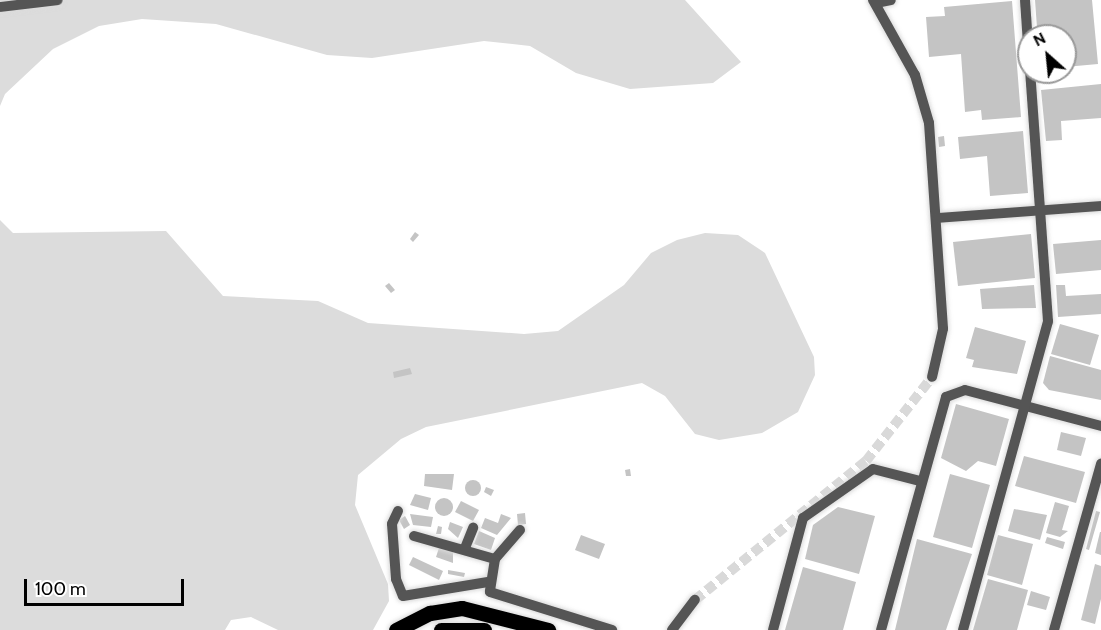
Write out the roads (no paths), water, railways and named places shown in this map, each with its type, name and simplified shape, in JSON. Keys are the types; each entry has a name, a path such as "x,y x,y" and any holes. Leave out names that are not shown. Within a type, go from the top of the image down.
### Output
{"highway":[{"path":"396,630 430,613 462,608 548,630"},
{"path":"441,630 484,630"}],"street":[{"path":"0,7 58,0"},
{"path":"891,0 874,2 922,96 937,218 943,329 932,377"},
{"path":"1024,0 1026,24"},
{"path":"963,630 1048,321 1031,84"},
{"path":"937,218 1101,206"},
{"path":"881,630 920,482 946,398 965,390 1101,426"},
{"path":"1054,630 1101,464"},
{"path":"772,630 803,518 873,469 920,482"},
{"path":"398,512 392,524 396,579 403,596 488,582"},
{"path":"465,548 473,528"},
{"path":"520,530 495,558 488,582 490,592 612,630"},
{"path":"414,536 495,558"},
{"path":"672,630 694,600"}],"tunnel":[{"path":"695,600 866,461 932,377"}]}
